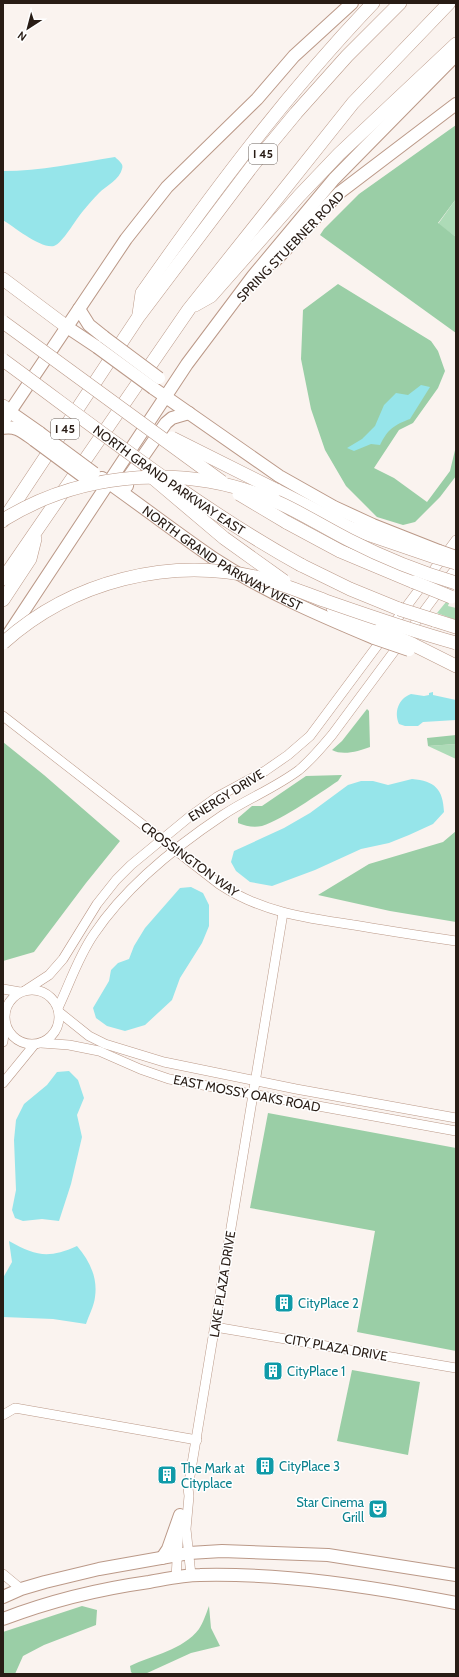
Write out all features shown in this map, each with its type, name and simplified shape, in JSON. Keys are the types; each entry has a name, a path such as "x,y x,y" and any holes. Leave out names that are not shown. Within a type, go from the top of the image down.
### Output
{"highway":[{"path":"139,316 142,293 236,164 276,112 373,3"},
{"name":"I 45","path":"3,521 139,316 253,165 296,113 347,56 400,3"},
{"name":"I 45","path":"3,579 36,533 188,309 353,103 449,3"},
{"path":"188,309 211,296 299,196 339,154 456,44"},
{"path":"3,279 68,327"},
{"path":"3,322 230,488 286,522 340,551 454,598"},
{"name":"NORTH GRAND PARKWAY EAST","path":"3,360 222,518 261,543 350,589 399,609 456,627"},
{"path":"147,427 194,448 356,531 437,554 456,563"},
{"path":"96,428 224,538 288,583 377,634 456,666"},
{"path":"3,521 32,505 52,497 101,482 123,478 154,477 206,480 239,488 276,501 379,555 418,571 456,583"},
{"path":"3,600 30,559 36,533"},
{"path":"3,642 46,610 97,586 151,573 192,570 227,572 266,580 352,610 456,643"}],"main road":[{"path":"5,413 68,327 126,239 167,187 257,99 343,3"},
{"path":"294,56 352,3"},
{"path":"3,642 107,482 166,398 178,378 252,276 334,179 456,55"},
{"name":"SPRING STUEBNER ROAD","path":"222,317 339,193 456,104"},
{"path":"79,309 101,342"},
{"path":"68,327 101,342 156,383 166,398 279,476 327,503 373,525 437,554 456,557"},
{"path":"156,383 178,378"},
{"name":"NORTH GRAND PARKWAY WEST","path":"5,413 91,478 107,482 214,558 266,589 323,617 377,634"},
{"path":"129,498 126,482 166,423 172,418 189,413"},
{"path":"3,428 13,428 37,436"},
{"path":"91,478 95,501"},
{"path":"162,1558 168,1549 180,1515"},
{"path":"3,1597 21,1590 99,1568 184,1554 222,1551 328,1555 456,1575"},
{"path":"3,1620 47,1604 96,1591 191,1575 263,1576 307,1580 456,1603"}],"street":[{"name":"ENERGY DRIVE","path":"23,991 48,975 63,959 97,904 131,864 188,818 217,797 265,771 288,756 310,736 456,540"},
{"name":"ENERGY DRIVE","path":"58,1010 75,966 93,935 110,912 140,880 199,831 299,770 332,735 456,568"},
{"name":"CROSSINGTON WAY","path":"3,716 219,884 240,897 283,913 456,942"},
{"path":"318,725 332,735"},
{"name":"LAKE PLAZA DRIVE","path":"176,1578 184,1554 189,1496 188,1488 283,913"},
{"path":"3,988 23,991 36,990 45,993 53,999 58,1010 59,1021 57,1029 49,1039 38,1044 3,1083"},
{"path":"3,1042 5,1010 10,1001 23,991"},
{"name":"EAST MOSSY OAKS ROAD","path":"58,1010 88,1036 105,1044 164,1062 255,1081 456,1118"},
{"path":"4,1020 8,1031 14,1038 22,1042 38,1044"},
{"name":"EAST MOSSY OAKS ROAD","path":"38,1044 69,1045 99,1051 140,1069 169,1079 456,1131"},
{"path":"379,1118 381,1104"},
{"name":"CITY PLAZA DRIVE","path":"215,1327 456,1368"},
{"path":"3,1415 15,1408 196,1440"},
{"name":"LAKE PLAZA DRIVE","path":"188,1488 184,1494 180,1515 184,1554 191,1575"},
{"path":"3,1574 21,1590"},
{"path":"3,1574 3,1580"}],"green space":[{"path":"456,125 456,199 438,223 456,237 456,333 320,235 324,229 359,194"},
{"path":"456,199 456,237 438,224"},
{"path":"338,284 431,341 438,351 445,371 438,388 413,423 399,430 374,468 394,478 427,502 450,471 456,446 456,476 440,497 415,522 403,525 377,517 346,486 325,450 311,409 301,359 303,310"},
{"path":"446,602 449,603 448,606 456,608 456,620 437,613"},
{"path":"367,709 369,711 370,747 346,753 332,750 342,741"},
{"path":"456,735 456,744 428,746 427,738"},
{"path":"3,742 44,775 120,841 34,952 3,961"},
{"path":"456,744 456,759 428,746"},
{"path":"342,775 338,781 271,823 256,827 238,823 238,818 252,806 262,806 306,776"},
{"path":"456,831 456,922 390,911 318,895 369,864 443,842"},
{"path":"268,1113 456,1148 456,1351 357,1332 375,1231 250,1208"},
{"path":"352,1370 420,1382 408,1455 337,1441"},
{"path":"82,1606 97,1610 96,1625 44,1645 23,1656 15,1674 3,1674 3,1632"},
{"path":"209,1606 211,1628 220,1646 191,1653 145,1674 133,1674 131,1672 130,1666 185,1642 199,1629"}],"water":[{"path":"115,157 122,166 119,176 99,193 80,215 61,241 54,246 49,246 35,241 3,220 3,171 45,168"},
{"path":"421,385 430,387 410,419 392,428 380,445 371,444 354,451 347,448 362,439 375,426 384,405 396,393 408,395"},
{"path":"433,692 433,695 456,700 456,720 423,722 418,726 405,726 399,724 397,711 398,706 403,699 411,694 424,696"},
{"path":"412,779 432,784 440,792 444,812 433,824 389,843 361,849 315,870 272,886 250,882 236,871 231,862 234,851 284,828 310,813 348,785 361,781 373,781 388,785"},
{"path":"191,887 203,893 209,905 209,926 202,943 180,978 172,1000 145,1025 125,1031 107,1026 96,1018 93,1008 109,981 111,970 118,963 129,959 134,946 145,928 180,888"},
{"path":"69,1071 78,1080 84,1098 77,1115 82,1137 71,1184 59,1221 42,1219 23,1221 15,1218 12,1210 16,1190 14,1140 16,1120 24,1104 47,1085 57,1072"},
{"path":"9,1241 27,1250 42,1254 58,1253 77,1246 92,1269 96,1290 93,1307 86,1324 53,1319 3,1317 3,1278 12,1262"}],"place":[{"name":"CityPlace 2","path":"284,1303"},
{"name":"CityPlace 1","path":"273,1371"},
{"name":"CityPlace 3","path":"265,1466"},
{"name":"The Mark at Cityplace","path":"167,1475"},
{"name":"Star Cinema Grill","path":"378,1509"}]}
